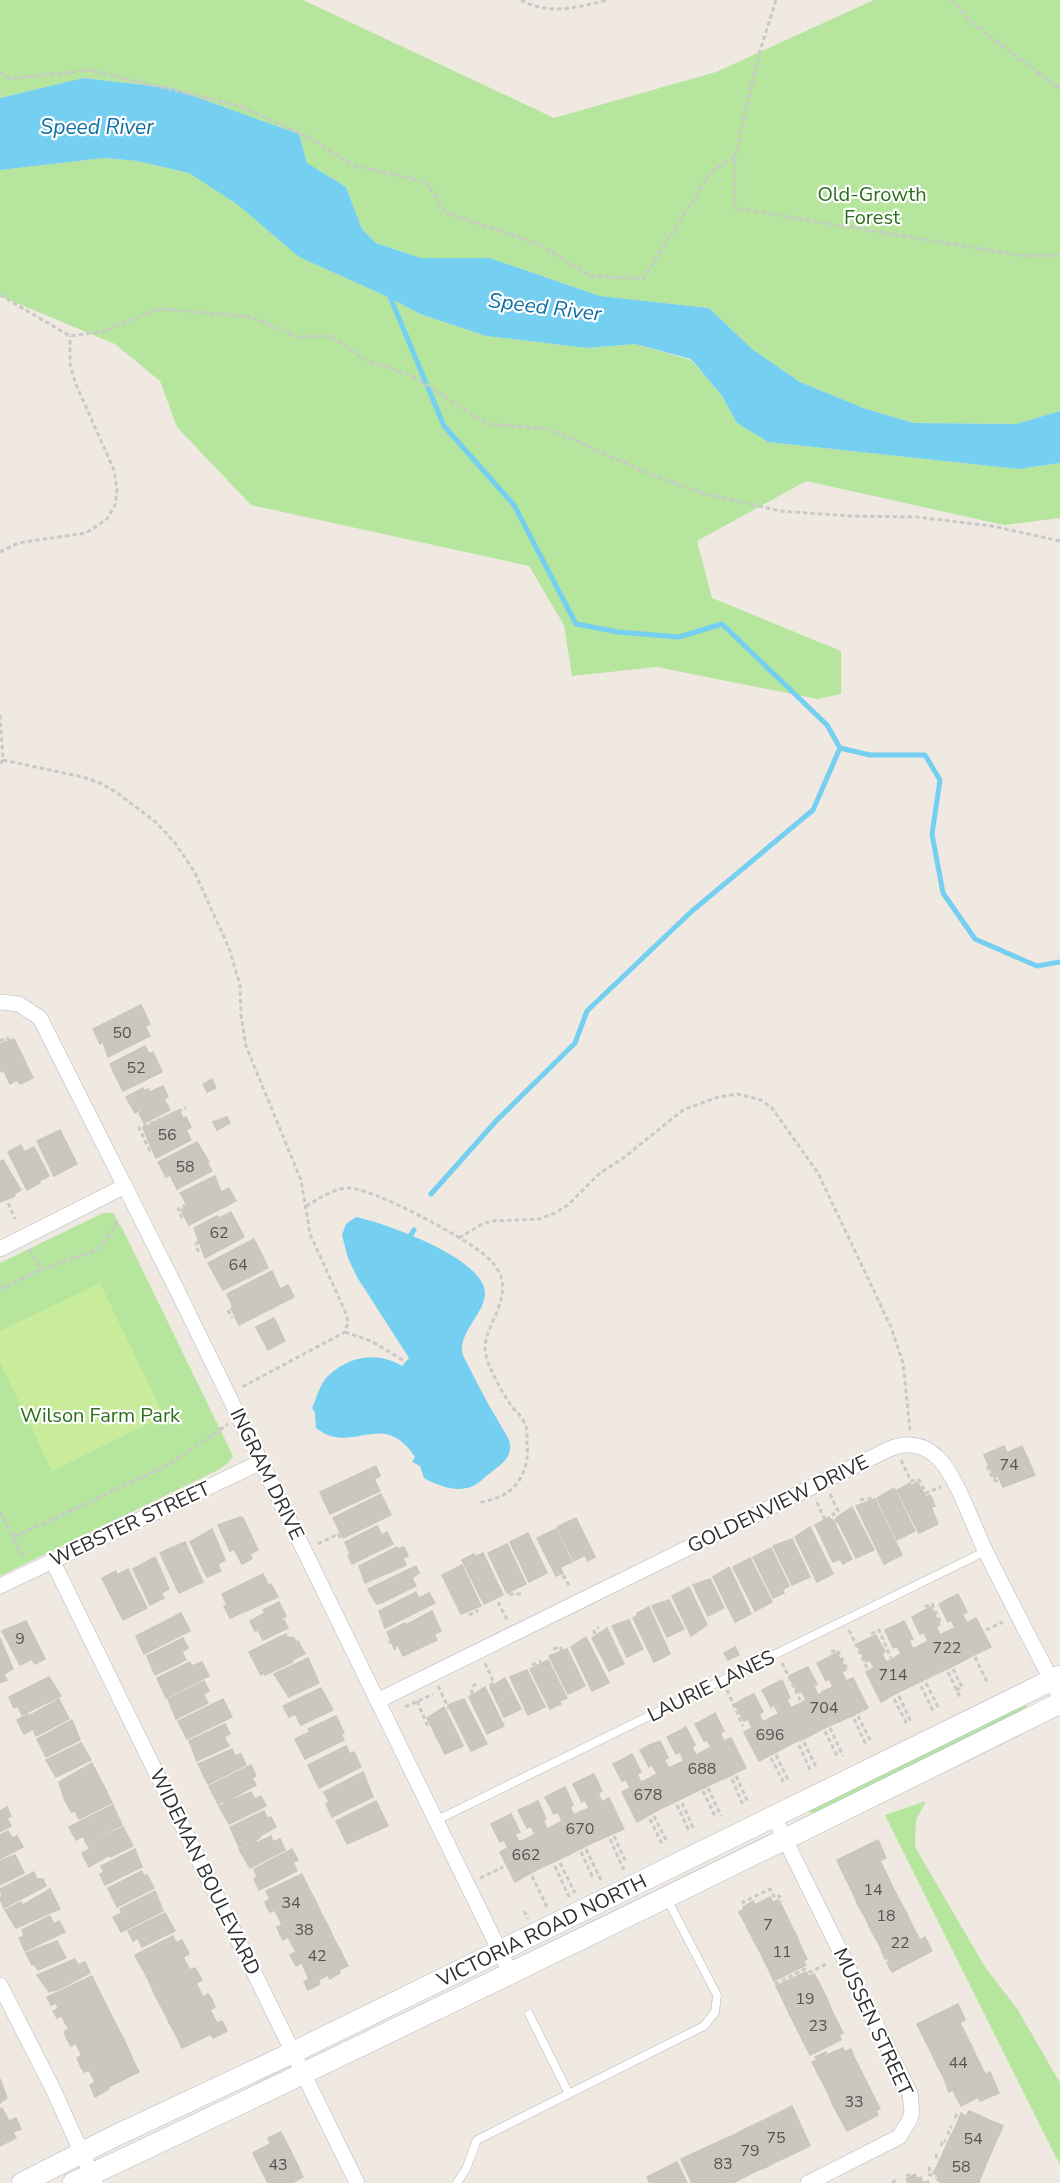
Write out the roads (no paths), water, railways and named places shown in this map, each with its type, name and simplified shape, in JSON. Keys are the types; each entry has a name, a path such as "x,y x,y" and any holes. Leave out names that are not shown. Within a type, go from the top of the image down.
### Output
{"main road":[{"name":"VICTORIA ROAD NORTH","path":"22,2183 774,1817 1057,1684"},
{"name":"VICTORIA ROAD NORTH","path":"87,2180 1060,1703"}],"street":[{"name":"INGRAM DRIVE","path":"0,1002 19,1004 40,1018 379,1700 510,1972"},
{"path":"0,1249 125,1186"},
{"name":"GOLDENVIEW DRIVE","path":"379,1700 901,1445 923,1448 942,1462 954,1482 986,1551"},
{"name":"WEBSTER STREET","path":"0,1586 261,1462"},
{"path":"986,1551 1057,1684"},
{"name":"WIDEMAN BOULEVARD","path":"52,1560 357,2183"},
{"name":"MUSSEN STREET","path":"774,1817 910,2093 912,2102 909,2121 899,2137 808,2183"},
{"path":"0,1985 52,2087 81,2154 87,2180"}],"lane":[{"name":"LAURIE LANES","path":"436,1820 986,1551"},
{"path":"457,2183 466,2169 477,2140 704,2026 716,2012 717,1995 667,1897"},
{"path":"529,2014 569,2094"}],"water":[{"name":"Speed River","path":"83,78 171,88 299,134 307,163 346,187 362,229 376,243 421,258 490,258 600,296 709,308 752,349 800,382 866,409 914,423 1016,424 1060,411 1060,463 1019,469 768,442 737,423 722,396 691,359 635,344 587,348 486,336 420,314 299,257 238,205 189,173 137,161 104,158 0,170 0,98"},
{"path":"356,1217 388,1226 431,1244 469,1267 480,1280 485,1293 484,1300 465,1336 462,1352 483,1395 508,1437 510,1448 509,1455 503,1463 476,1484 454,1489 424,1478 420,1466 412,1462 415,1457 403,1443 391,1435 379,1433 342,1438 330,1436 316,1428 315,1413 312,1408 323,1382 329,1375 346,1363 364,1358 384,1358 402,1366 409,1358 357,1277 348,1258 342,1235 346,1224"}],"waterway":[{"path":"388,292 444,426 514,505 576,624 618,632 679,637 722,624 827,725 840,748 870,755 925,755 940,780 932,834 943,893 975,939 1037,966 1060,962"},
{"path":"431,1194 497,1120 575,1043 587,1011 692,911 813,810 840,748"},
{"path":"410,1236 414,1230"}],"park label":[{"name":"Old-Growth Forest","path":"872,206"},
{"name":"Wilson Farm Park","path":"100,1415"}]}
